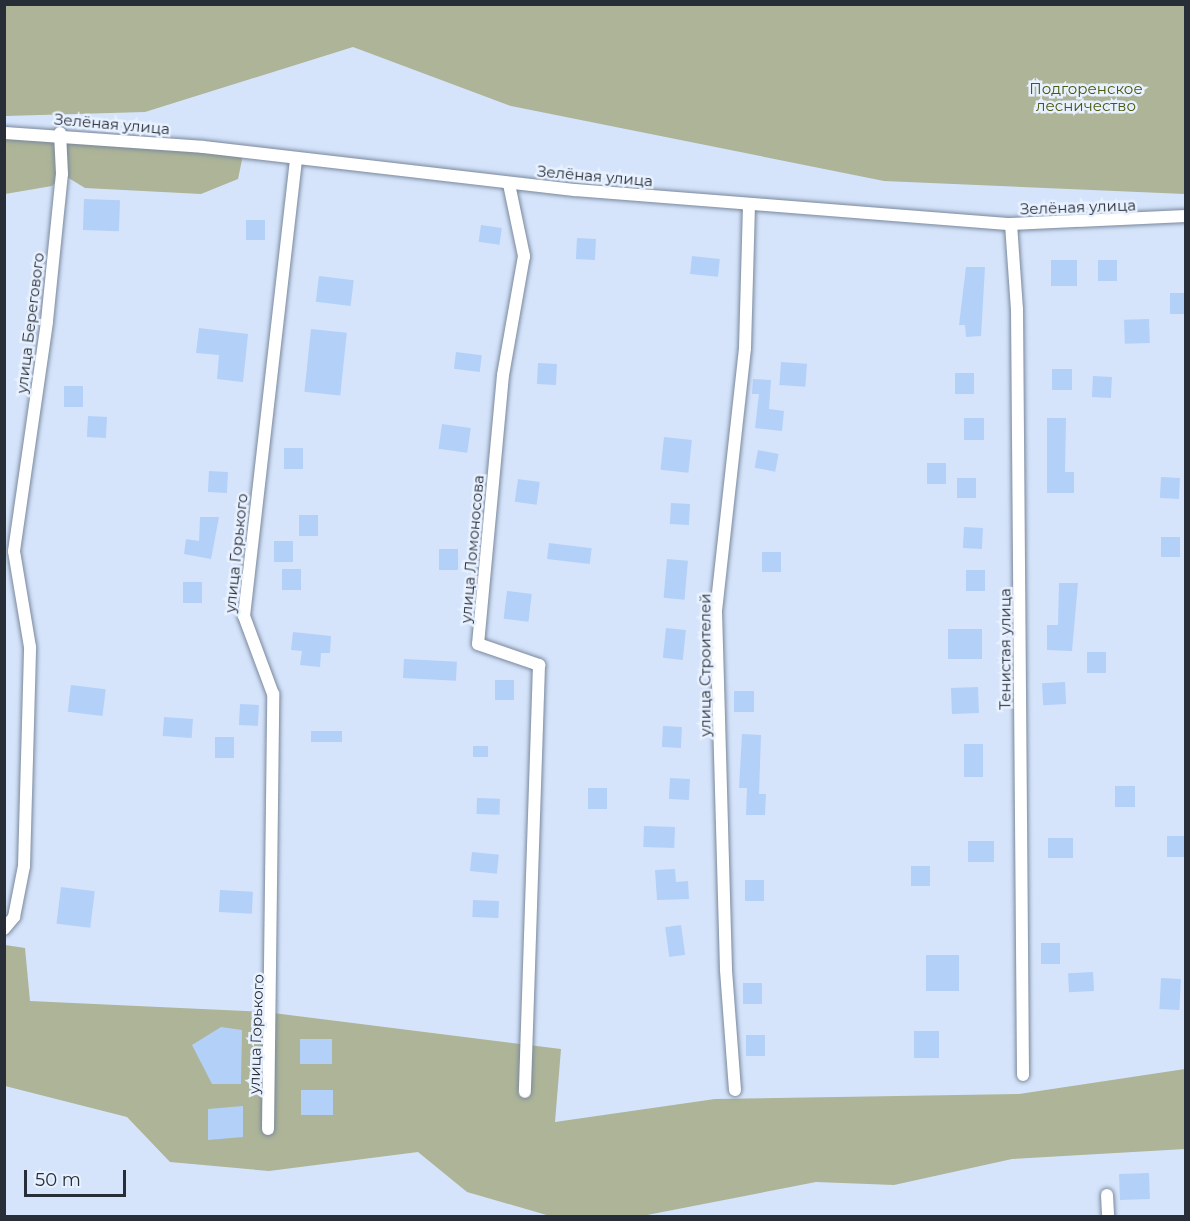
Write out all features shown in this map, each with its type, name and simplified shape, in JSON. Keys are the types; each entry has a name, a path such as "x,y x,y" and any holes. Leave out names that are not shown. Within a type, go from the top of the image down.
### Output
{"street":[{"name":"Зелёная улица","path":"4,133 60,133 509,184 1011,224 1185,216"},
{"name":"улица Берегового","path":"4,929 15,917 24,866 30,647 14,551 47,321 62,174 60,133"},
{"name":"улица Горького","path":"268,1129 273,694 244,616 296,158"},
{"name":"улица Ломоносова","path":"509,184 524,256 503,375 478,644 539,665 525,1092"},
{"name":"улица Строителей","path":"735,1090 726,969 716,611 745,348 748,204"},
{"name":"Тенистая улица","path":"1011,224 1017,309 1023,1075"},
{"path":"1107,1195 1108,1216"}],"green space":[{"name":"Подгоренское лесничество","path":"4,5 1185,5 1185,194 884,181 511,106 353,47 145,112 5,116"},
{"path":"4,133 243,155 238,179 201,194 85,188 62,174 52,186 5,194"},
{"path":"5,945 25,948 30,1001 265,1012 561,1049 555,1122 715,1099 1019,1094 1185,1069 1185,1149 1012,1159 894,1185 816,1182 642,1216 550,1216 467,1192 418,1152 269,1171 170,1162 127,1117 5,1086"}],"building":[{"path":"84,199 120,200 119,231 83,230"},
{"path":"246,220 265,220 265,240 246,240"},
{"path":"481,225 502,228 499,245 479,242"},
{"path":"577,238 596,239 595,260 576,259"},
{"path":"692,256 720,259 718,277 690,274"},
{"path":"1051,260 1077,260 1077,286 1051,286"},
{"path":"1098,260 1117,260 1117,281 1098,281"},
{"path":"966,267 985,267 981,336 966,337 965,325 959,325"},
{"path":"319,276 354,280 351,306 316,302"},
{"path":"1170,293 1185,293 1185,314 1170,314"},
{"path":"1149,319 1150,343 1125,344 1124,320"},
{"path":"199,328 248,334 243,382 217,379 219,355 196,353"},
{"path":"311,329 347,333 340,395 304,392"},
{"path":"456,352 482,355 480,372 454,369"},
{"path":"781,362 807,364 805,387 779,385"},
{"path":"538,363 557,364 556,385 537,384"},
{"path":"1052,369 1072,369 1072,390 1052,390"},
{"path":"955,373 974,373 974,394 955,394"},
{"path":"1093,376 1112,377 1111,398 1092,397"},
{"path":"753,379 771,380 769,409 784,411 782,431 755,428 759,394 752,394"},
{"path":"64,386 83,386 83,407 64,407"},
{"path":"88,416 107,417 106,438 87,437"},
{"path":"964,418 984,418 984,440 964,440"},
{"path":"1047,418 1066,418 1065,472 1074,472 1074,493 1047,493"},
{"path":"442,424 471,428 467,453 439,449"},
{"path":"664,437 692,440 688,473 661,470"},
{"path":"284,448 303,448 303,469 284,469"},
{"path":"758,450 779,454 775,472 755,468"},
{"path":"927,463 946,463 946,484 927,484"},
{"path":"209,471 228,472 227,493 208,492"},
{"path":"1161,477 1180,478 1179,499 1160,498"},
{"path":"957,478 976,478 976,498 957,498"},
{"path":"518,479 540,482 537,505 515,502"},
{"path":"671,503 690,504 689,525 670,524"},
{"path":"299,515 318,515 318,536 299,536"},
{"path":"200,517 219,517 211,559 184,554 186,539 199,541"},
{"path":"964,527 983,528 982,549 963,548"},
{"path":"1161,537 1180,537 1180,557 1161,557"},
{"path":"274,541 293,541 293,562 274,562"},
{"path":"549,543 592,548 590,564 547,559"},
{"path":"439,549 458,549 458,570 439,570"},
{"path":"762,552 781,552 781,572 762,572"},
{"path":"667,559 688,561 685,600 664,598"},
{"path":"282,569 301,569 301,590 282,590"},
{"path":"966,570 985,570 985,591 966,591"},
{"path":"183,582 202,582 202,603 183,603"},
{"path":"1059,583 1078,583 1072,651 1047,650 1047,625 1058,625"},
{"path":"507,591 532,594 528,622 504,619"},
{"path":"666,628 686,630 683,660 663,658"},
{"path":"948,629 982,629 982,659 948,659"},
{"path":"293,632 331,636 330,653 321,653 320,667 300,665 302,651 291,650"},
{"path":"1087,652 1106,652 1106,673 1087,673"},
{"path":"404,659 457,662 456,681 403,678"},
{"path":"495,680 514,680 514,700 495,700"},
{"path":"1065,682 1066,704 1043,705 1042,683"},
{"path":"71,685 106,689 102,716 68,712"},
{"path":"978,687 979,713 952,714 951,688"},
{"path":"734,691 754,691 754,712 734,712"},
{"path":"240,704 259,705 258,726 239,725"},
{"path":"164,717 193,719 192,738 163,736"},
{"path":"663,726 682,727 681,748 662,747"},
{"path":"311,731 342,731 342,742 311,742"},
{"path":"742,734 761,735 759,794 766,794 765,815 746,815 747,788 739,788"},
{"path":"215,737 234,737 234,758 215,758"},
{"path":"964,744 983,744 983,777 964,777"},
{"path":"473,746 488,746 488,757 473,757"},
{"path":"670,778 690,779 689,800 669,799"},
{"path":"1115,786 1135,786 1135,807 1115,807"},
{"path":"588,788 607,788 607,809 588,809"},
{"path":"477,798 500,799 499,815 476,814"},
{"path":"644,826 675,827 674,848 643,847"},
{"path":"1167,836 1185,836 1185,857 1167,857"},
{"path":"1048,838 1073,838 1073,858 1048,858"},
{"path":"968,841 994,841 994,862 968,862"},
{"path":"472,852 499,855 497,874 470,871"},
{"path":"911,866 930,866 930,886 911,886"},
{"path":"675,869 676,882 688,881 689,899 657,900 655,870"},
{"path":"745,880 764,880 764,901 745,901"},
{"path":"61,887 95,891 90,928 56,924"},
{"path":"220,890 253,892 252,914 219,912"},
{"path":"473,900 499,901 498,918 472,917"},
{"path":"681,925 685,955 669,957 665,927"},
{"path":"1041,943 1060,943 1060,964 1041,964"},
{"path":"926,955 959,955 959,991 926,991"},
{"path":"1093,972 1094,991 1069,992 1068,973"},
{"path":"1161,978 1181,979 1179,1010 1159,1009"},
{"path":"743,983 762,983 762,1004 743,1004"},
{"path":"221,1027 242,1030 241,1084 212,1084 192,1045"},
{"path":"914,1031 939,1031 939,1058 914,1058"},
{"path":"746,1035 765,1035 765,1056 746,1056"},
{"path":"300,1039 332,1039 332,1064 300,1064"},
{"path":"301,1090 333,1090 333,1115 301,1115"},
{"path":"243,1106 243,1137 208,1140 208,1109"},
{"path":"1149,1173 1150,1199 1120,1200 1119,1174"}]}
